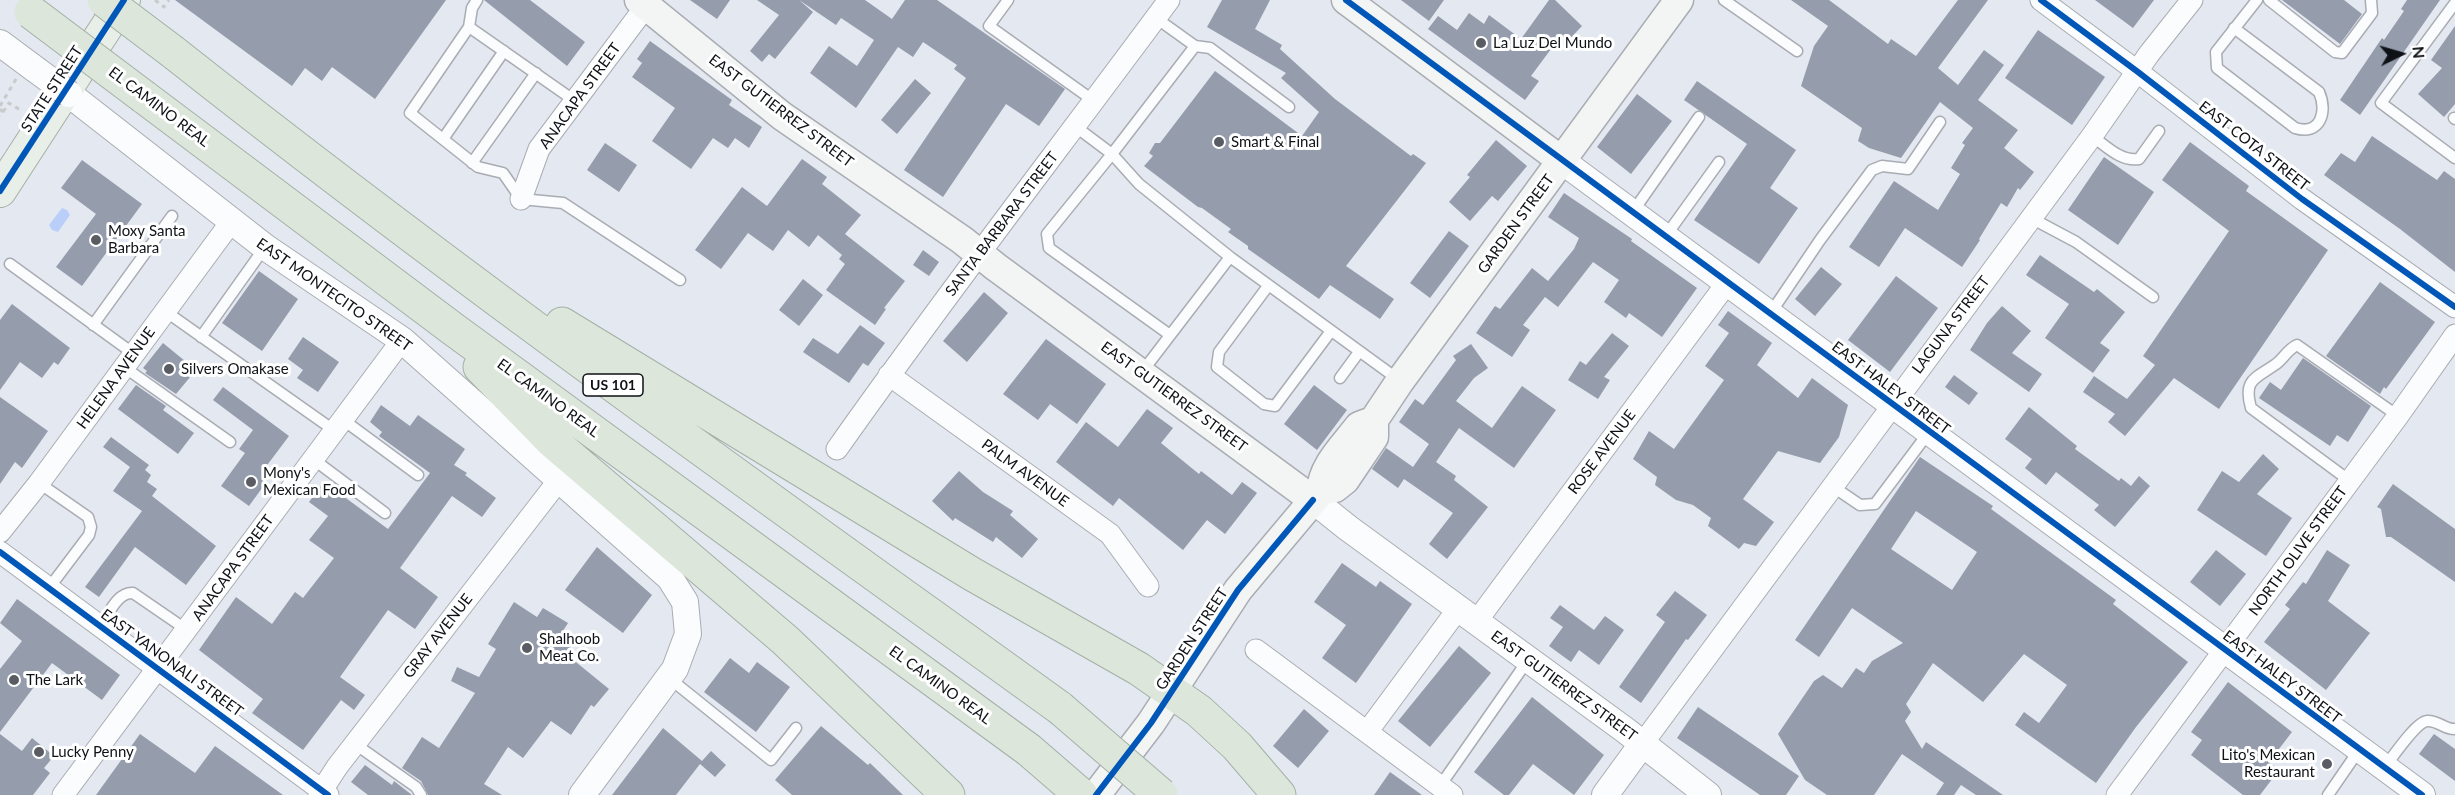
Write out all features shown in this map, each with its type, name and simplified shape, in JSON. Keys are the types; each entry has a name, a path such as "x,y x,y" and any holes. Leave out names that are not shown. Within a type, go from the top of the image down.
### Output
{"highway":[{"name":"US 101","path":"104,0 570,354 1060,708 1161,795"},
{"name":"EL CAMINO REAL","path":"23,6 453,329 1029,750 1081,795"},
{"path":"401,227 972,574 1131,664 1199,711 1237,746 1279,795"},
{"path":"453,329 481,369 552,441 785,640 948,795"}],"main road":[{"name":"STATE STREET","path":"0,191 124,0"},
{"name":"EAST HALEY STREET","path":"1346,0 1562,161"},
{"name":"GARDEN STREET","path":"1096,795 1172,692 1238,590 1317,495 1321,478 1332,461 1359,426 1374,420 1400,381 1679,0"},
{"name":"EAST GUTIERREZ STREET","path":"645,2 782,116 979,252 996,267 1142,372 1317,495"}],"street":[{"name":"SANTA BARBARA STREET","path":"837,449 888,375 1169,0"},
{"name":"EAST COTA STREET","path":"2041,0 2302,199 2455,307"},
{"name":"LAGUNA STREET","path":"1605,795 2192,0"},
{"name":"ANACAPA STREET","path":"521,199 539,149 645,2"},
{"name":"EAST MONTECITO STREET","path":"0,43 26,73 69,94 231,222 402,340 670,578 685,602 688,634 675,669 669,678"},
{"name":"EAST HALEY STREET","path":"1562,161 2422,795"},
{"name":"HELENA AVENUE","path":"0,532 19,505 39,483 231,222"},
{"name":"ROSE AVENUE","path":"1367,732 1467,615 1727,283"},
{"name":"NORTH OLIVE STREET","path":"2117,795 2398,416 2455,335"},
{"name":"ANACAPA STREET","path":"63,795 402,340"},
{"name":"PALM AVENUE","path":"888,375 1110,534 1148,586"},
{"name":"GRAY AVENUE","path":"323,793 355,744 559,480"},
{"name":"EAST GUTIERREZ STREET","path":"1317,495 1347,528 1643,743 1708,795"},
{"name":"EAST YANONALI STREET","path":"0,552 323,793"},
{"path":"1256,650 1446,790"},
{"path":"582,795 669,678"}],"lane":[{"path":"477,0 472,8 469,27 410,113 477,167 503,173 521,199 563,203 680,280"},
{"path":"1008,0 989,26 1094,101"},
{"path":"1724,0 1797,51"},
{"path":"2234,28 2319,92 2322,98 2323,113 2319,122 2311,129 2304,131 2295,128 2217,68 2216,52 2234,28 2257,0"},
{"path":"2269,0 2335,52 2342,53 2372,13 2371,0"},
{"path":"2455,3 2381,103 2455,158"},
{"path":"1156,18 1196,46 1210,48 1289,107"},
{"path":"469,27 575,100"},
{"path":"1170,336 1049,248 1047,234 1196,46"},
{"path":"443,139 504,51"},
{"path":"472,163 536,73"},
{"path":"1632,213 1699,117"},
{"path":"1770,314 1872,170 1882,166 1908,169 1940,122"},
{"path":"1076,127 1112,154 1139,184 1230,258 1400,381"},
{"path":"2092,136 2125,159 2132,160 2139,159 2159,131"},
{"path":"1665,237 1719,162"},
{"path":"93,325 172,216"},
{"path":"2031,218 2076,242 2153,297"},
{"path":"201,337 265,247"},
{"path":"1142,372 1230,258"},
{"path":"10,264 93,325 129,361 230,442"},
{"path":"1268,286 1219,352 1217,367 1264,405 1275,406 1331,331"},
{"path":"165,311 201,337 418,475"},
{"path":"2350,481 2251,408 2247,392 2252,380 2277,363 2288,350 2296,345 2398,416"},
{"path":"1340,378 1359,352"},
{"path":"1832,486 1860,505 1875,504 1929,432"},
{"path":"313,459 385,513"},
{"path":"39,483 88,517 91,527 89,535 49,588"},
{"path":"100,626 121,596 134,593 187,630"},
{"path":"1446,790 1528,660"},
{"path":"669,678 771,760 796,728"},
{"path":"2384,768 2418,725 2427,721 2448,729 2455,729"},
{"path":"355,744 416,787 421,795"},
{"path":"2328,795 2359,750"}],"path":[{"path":"155,0 164,7 169,0"},
{"path":"0,116 1,109 26,73"},
{"path":"1,109 9,103 22,111"}],"water":[{"path":"62,208 70,215 58,232 52,230 49,225"}],"building":[{"path":"175,0 446,0 375,99 332,67 322,81 305,68 292,86"},
{"path":"484,0 530,0 585,42 567,66"},
{"path":"690,0 730,0 717,19"},
{"path":"757,0 799,0 813,12 775,59 769,54 762,62 750,51 779,15"},
{"path":"799,0 865,0 892,19 905,0 937,0 1065,89 1039,126 1006,104 943,197 904,170 966,78 954,69 957,65 923,42 913,57 898,47 856,108 810,73 829,46 857,66 874,40 841,18 836,25"},
{"path":"1222,0 1270,0 1255,29 1282,45 1280,49 1335,99 1411,156 1413,154 1426,163 1346,266 1394,299 1380,319 1330,285 1319,299 1248,249 1248,246 1228,232 1231,229 1144,166 1153,156 1149,153 1155,143 1160,143 1215,71 1302,136 1319,112 1281,78 1286,73 1207,27"},
{"path":"1401,0 1444,0 1429,21"},
{"path":"1549,0 1555,0 1582,26 1559,50 1554,45 1531,76 1539,81 1525,100 1428,29 1438,16 1457,30 1469,13 1484,24 1489,15 1521,39"},
{"path":"1791,0 1829,0 1888,44 1891,39 1916,56 1958,0 1988,0 1938,68 1958,85 1984,50 2004,65 1978,100 2018,130 2004,148 2034,172 2020,190 2018,188 2007,207 2001,203 1962,267 1905,228 1879,267 1849,247 1894,181 1938,210 1960,174 1951,168 1965,145 1962,143 1973,128 1940,102 1901,158 1869,148 1858,141 1862,128 1801,86 1814,46 1828,26"},
{"path":"2095,0 2154,0 2133,28"},
{"path":"2282,0 2344,0 2362,14 2340,44"},
{"path":"2407,0 2440,0 2360,115 2340,100 2382,38 2384,40 2404,11 2401,9"},
{"path":"2455,26 2455,104 2444,117 2418,94 2442,68 2431,60"},
{"path":"2038,30 2105,77 2072,125 2005,78"},
{"path":"650,41 732,100 729,105 762,127 749,148 735,138 728,148 713,138 691,169 652,141 675,108 632,77 642,63 637,59"},
{"path":"915,79 931,93 897,134 881,120"},
{"path":"1697,81 1796,150 1770,188 1798,208 1759,264 1694,220 1747,144 1684,100"},
{"path":"1637,94 1672,121 1631,174 1597,147"},
{"path":"2372,136 2437,180 2444,171 2455,179 2455,272 2400,229 2324,175 2341,153 2355,162"},
{"path":"1496,140 1527,166 1498,201 1492,196 1470,221 1449,202 1470,177 1467,175"},
{"path":"2190,142 2249,186 2246,191 2328,250 2219,409 2174,378 2125,436 2108,422 2115,414 2083,392 2094,376 2127,399 2155,365 2143,356 2229,231 2162,180"},
{"path":"605,143 637,165 619,192 587,170"},
{"path":"2104,157 2154,192 2118,245 2068,210"},
{"path":"802,159 827,177 822,184 861,215 845,234 905,281 884,308 886,309 875,325 826,290 845,264 839,259 842,255 818,235 809,247 788,230 773,251 748,233 721,269 695,250 742,187 767,206"},
{"name":"Moxy Santa Barbara","path":"82,160 142,204 82,286 56,267 96,214 61,188"},
{"path":"1564,193 1632,239 1631,241 1697,288 1662,337 1629,313 1626,318 1604,302 1619,280 1593,262 1558,307 1545,297 1523,325 1530,330 1512,357 1476,333 1495,306 1500,309 1532,268 1548,281 1574,249 1579,238 1548,217"},
{"path":"1449,231 1469,246 1430,298 1410,283"},
{"path":"923,250 939,262 929,276 913,265"},
{"path":"2040,255 2094,292 2097,289 2125,312 2100,343 2110,350 2093,373 2045,338 2069,304 2026,275"},
{"path":"1821,267 1842,284 1815,316 1795,299"},
{"path":"259,271 298,299 262,351 222,323"},
{"path":"1896,276 1938,308 1890,372 1848,340"},
{"path":"803,279 823,295 799,326 779,310"},
{"path":"2380,282 2435,322 2380,394 2326,356"},
{"path":"984,292 1008,313 967,362 943,341"},
{"path":"12,304 70,348 58,365 54,362 42,378 20,362 0,390 0,320"},
{"path":"2002,306 2031,331 2012,353 2042,374 2029,392 1970,350 1987,323"},
{"path":"1728,311 1772,343 1757,365 1798,398 1812,378 1848,405 1839,437 1820,463 1778,451 1743,499 1774,522 1756,546 1744,543 1739,549 1708,526 1711,518 1693,505 1676,500 1655,485 1657,477 1633,459 1649,431 1674,449 1724,380 1705,366 1729,333 1718,325"},
{"path":"860,325 885,343 868,366 863,363 849,383 803,352 813,338 838,354"},
{"path":"1612,333 1629,346 1604,377 1610,380 1598,399 1568,380 1580,361 1586,365"},
{"path":"303,337 339,362 318,392 297,378 303,370 288,359"},
{"path":"1046,339 1106,384 1077,424 1050,404 1038,420 1003,394"},
{"name":"Silvers Omakase","path":"163,343 196,370 176,394 145,373 147,371 143,368"},
{"path":"1471,344 1488,368 1474,378 1456,401 1492,428 1522,386 1556,410 1514,468 1459,428 1436,462 1456,476 1454,480 1488,507 1447,559 1429,544 1453,513 1404,479 1398,488 1372,469 1386,448 1413,467 1429,444 1399,422 1415,399 1423,405 1456,360 1453,356"},
{"path":"2303,358 2371,406 2348,442 2337,435 2330,446 2259,398 2270,382 2281,390"},
{"path":"1954,375 1978,393 1969,405 1945,387"},
{"path":"136,385 166,406 163,410 194,433 178,454 118,409"},
{"path":"1314,385 1347,410 1317,450 1284,424"},
{"path":"223,387 289,436 265,468 273,473 249,506 221,486 245,453 239,449 253,430 213,400"},
{"path":"0,397 48,431 22,468 15,462 0,484"},
{"path":"381,405 410,426 418,415 465,449 454,465 496,498 482,517 452,496 400,568 438,597 415,629 388,610 340,677 365,695 354,710 341,700 303,750 252,713 263,699 199,650 236,597 272,624 295,592 303,598 334,558 309,540 328,516 309,502 324,482 388,529 430,473 379,436 382,432 370,422"},
{"path":"2029,407 2077,446 2075,449 2119,481 2121,478 2131,486 2139,476 2150,486 2115,527 2094,510 2099,505 2056,472 2046,485 2025,468 2032,459 2005,439"},
{"path":"1147,409 1173,428 1161,443 1199,474 1201,471 1232,495 1242,482 1257,493 1225,534 1207,520 1183,550 1119,498 1113,506 1056,462 1086,422 1118,447"},
{"path":"111,437 149,465 145,470 151,475 147,482 157,489 152,496 216,546 186,585 135,547 99,597 85,587 142,511 113,491 130,467 103,447"},
{"path":"2263,454 2279,469 2257,494 2292,518 2266,556 2197,510 2222,471 2239,482"},
{"path":"1920,457 1993,506 1991,509 2116,600 2113,604 2188,662 2136,727 2096,783 2015,725 2024,712 2039,723 2067,685 2024,654 1983,702 1933,663 1906,704 1911,712 1905,721 1922,749 1926,742 2003,795 1976,795 1961,785 1954,795 1936,795 1944,783 1902,754 1874,795 1827,795 1805,780 1778,734 1814,681 1823,675 1842,688 1856,668 1864,673 1872,661 1903,643 1852,608 1819,657 1795,640","holes":["1916,511 1977,552 1952,590 1891,549"]},
{"path":"959,471 983,492 1013,511 1010,515 1038,539 1022,558 996,537 993,542 955,518 953,521 932,501"},
{"path":"2393,484 2455,529 2455,582 2391,537 2386,537 2381,509 2377,507"},
{"path":"597,547 652,595 623,633 565,590"},
{"path":"2216,550 2246,574 2220,606 2190,582"},
{"path":"2327,550 2350,565 2328,601 2370,633 2326,690 2264,642 2290,609 2285,605 2303,582 2306,584"},
{"path":"1342,563 1376,587 1380,581 1412,604 1356,683 1322,658 1346,625 1314,602"},
{"path":"1675,591 1707,615 1688,640 1686,639 1641,703 1619,687 1665,622 1656,615"},
{"path":"17,599 120,675 102,700 52,663 0,732 0,669 22,641 0,623"},
{"path":"514,602 537,617 543,608 568,623 559,637 572,645 566,654 609,689 594,707 591,705 571,735 551,721 523,758 508,747 484,784 502,795 428,795 421,781 402,768 422,737 439,748 475,693 451,681 457,667 479,677 496,649 488,644"},
{"path":"1560,605 1594,630 1605,616 1624,630 1599,665 1579,650 1571,662 1549,646 1563,627 1550,618"},
{"path":"1459,646 1491,673 1430,747 1398,721"},
{"path":"730,658 749,673 757,662 790,687 756,732 704,692"},
{"path":"2228,682 2292,732 2269,762 2279,770 2260,795 2243,795 2191,755 2202,740 2191,732"},
{"path":"1532,697 1604,755 1574,795 1533,764 1509,795 1504,795 1474,772"},
{"path":"1698,707 1799,776 1786,795 1760,795 1677,738"},
{"path":"1304,709 1329,731 1298,768 1273,746"},
{"path":"821,726 868,765 870,763 903,795 792,795 775,780"},
{"path":"663,728 702,761 711,751 726,765 715,777 700,764 676,795 612,795"},
{"path":"0,734 22,751 32,738 54,756 44,768 50,773 33,795 0,795"},
{"path":"140,734 195,773 215,746 283,795 96,795"},
{"path":"2434,734 2455,749 2455,781 2419,754"},
{"path":"365,765 392,785 394,781 412,795 368,795 351,782"},
{"path":"1390,772 1422,795 1374,795"}],"cycle path":[{"path":"0,191 124,0"},
{"path":"1346,0 2422,795"},
{"path":"2041,0 2302,199 2455,307"},
{"path":"1096,795 1151,723 1238,590 1313,500"},
{"path":"0,552 328,795"}],"place":[{"name":"La Luz Del Mundo","path":"1481,43"},
{"name":"Smart & Final","path":"1219,142"},
{"name":"Moxy Santa Barbara","path":"96,240"},
{"name":"Silvers Omakase","path":"169,369"},
{"name":"Mony's Mexican Food","path":"251,482"},
{"name":"Shalhoob Meat Co.","path":"527,648"},
{"name":"The Lark","path":"14,680"},
{"name":"Lucky Penny","path":"39,752"},
{"name":"Lito's Mexican Restaurant","path":"2327,764"}]}
